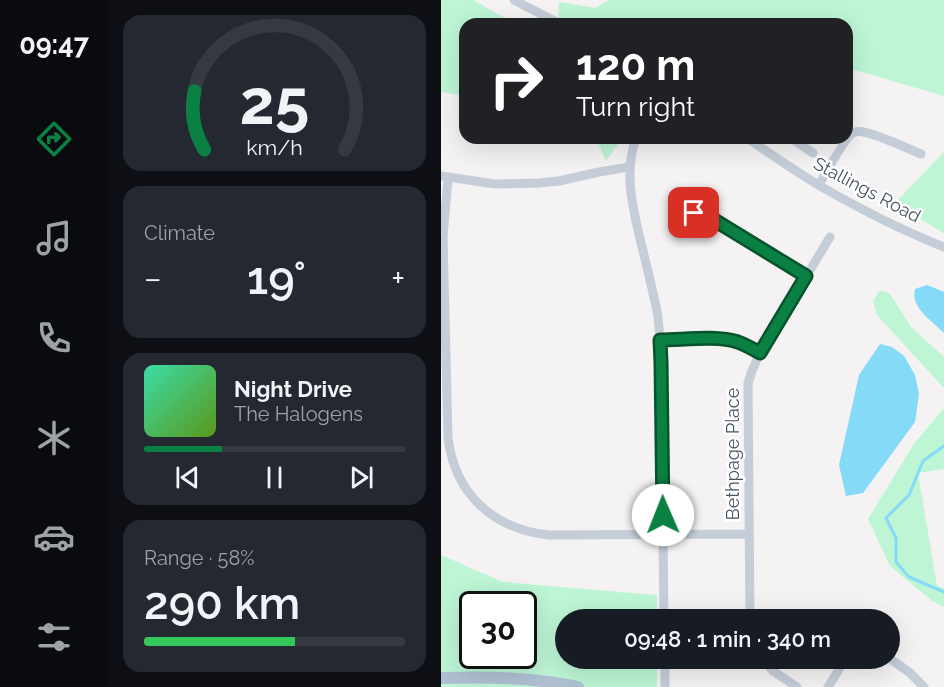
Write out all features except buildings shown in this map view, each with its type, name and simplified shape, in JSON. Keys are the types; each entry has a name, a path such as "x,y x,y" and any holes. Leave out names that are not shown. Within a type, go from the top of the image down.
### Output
{"main road":[{"path":"441,678 483,677 530,680 577,687"}],"street":[{"path":"514,0 548,18"},
{"path":"853,133 858,131 868,133 921,154"},
{"path":"634,144 629,167 629,183 657,313 660,340 664,609"},
{"name":"Stallings Road","path":"756,144 819,185 869,213 944,247"},
{"path":"800,144 813,153"},
{"path":"819,185 844,144"},
{"path":"629,167 539,183 495,184 445,177 444,438 453,462 471,496 490,514 513,527 549,535 749,534"},
{"path":"681,214 701,214 711,218 806,276"},
{"name":"Bethpage Place","path":"750,609 748,383 760,353 830,237"},
{"path":"660,340 731,340 760,353"},
{"path":"900,666 924,687"},
{"path":"665,669 665,687"},
{"path":"771,669 797,687"},
{"path":"828,687 839,669"}],"green space":[{"path":"441,0 473,0 505,18 459,18 459,95 441,92"},
{"path":"608,0 944,0 944,96 853,69 853,18 558,18 559,2 595,8"},
{"path":"599,144 618,144 606,161"},
{"path":"944,152 944,233 894,204"},
{"path":"880,290 890,294 911,327 944,357 944,388 877,315 873,301"},
{"path":"944,408 944,469 918,473 937,586 944,588 944,607 931,600 890,566 868,519 914,444"},
{"path":"441,555 503,582 657,595 657,609 555,609 555,669 657,669 657,687 441,687"}],"water":[{"path":"927,285 944,292 944,333 923,313 916,302 915,289"},
{"path":"880,344 892,347 904,356 915,375 919,394 915,422 863,493 846,496 839,465 859,375"}],"waterway":[{"path":"944,446 923,461 909,495 886,518 896,538 896,562 909,577 944,592"}],"route":[{"path":"663,515 660,340 731,340 760,353 806,276 711,218 694,213"}]}
